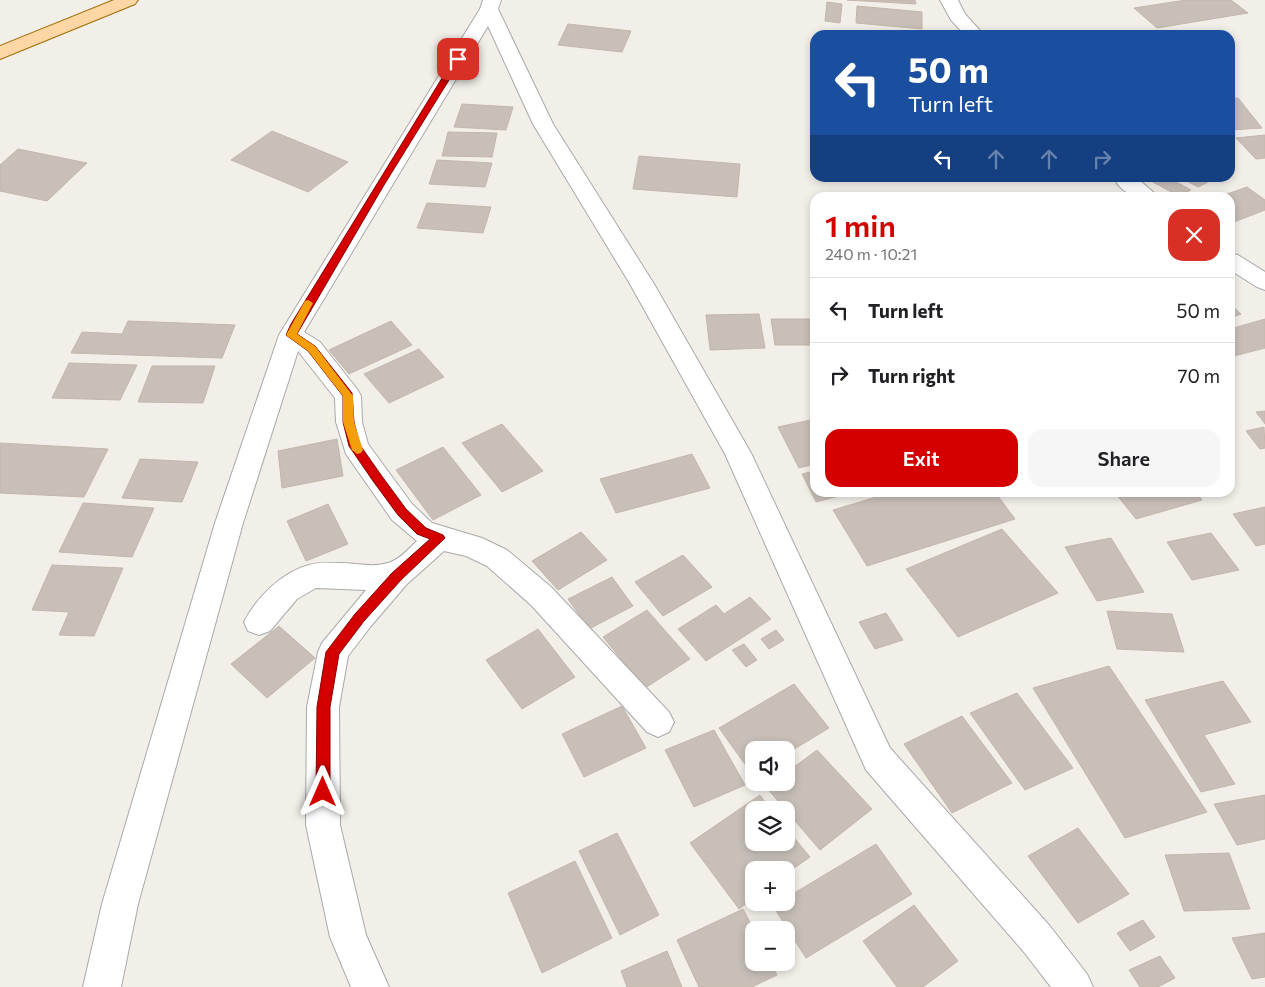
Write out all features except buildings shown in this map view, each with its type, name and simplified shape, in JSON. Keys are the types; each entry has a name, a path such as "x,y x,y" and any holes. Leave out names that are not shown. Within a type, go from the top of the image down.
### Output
{"main road":[{"path":"0,53 128,0"}],"street":[{"path":"949,0 958,16 971,30"},
{"path":"102,987 120,904 229,523 291,335 389,169 491,5"},
{"path":"491,5 543,124 642,284 738,453 878,759 1036,938 1074,987"},
{"path":"1129,182 1142,192"},
{"path":"1235,263 1265,282"},
{"path":"291,335 312,348 348,396 349,422 355,446 402,512 422,531 439,538 472,546 497,558 541,596 658,722"},
{"path":"370,987 348,938 323,825 323,707 332,652 403,571 439,538"},
{"path":"259,622 287,590 311,576 340,575 372,578 403,571"}],"slow traffic":[{"path":"308,303 291,335 312,348 348,396 349,422 357,450"}],"route":[{"path":"323,792 323,707 332,652 397,576 439,538 422,531 402,512 377,478 355,446 349,422 348,396 312,348 291,335 380,185 458,59"}]}
